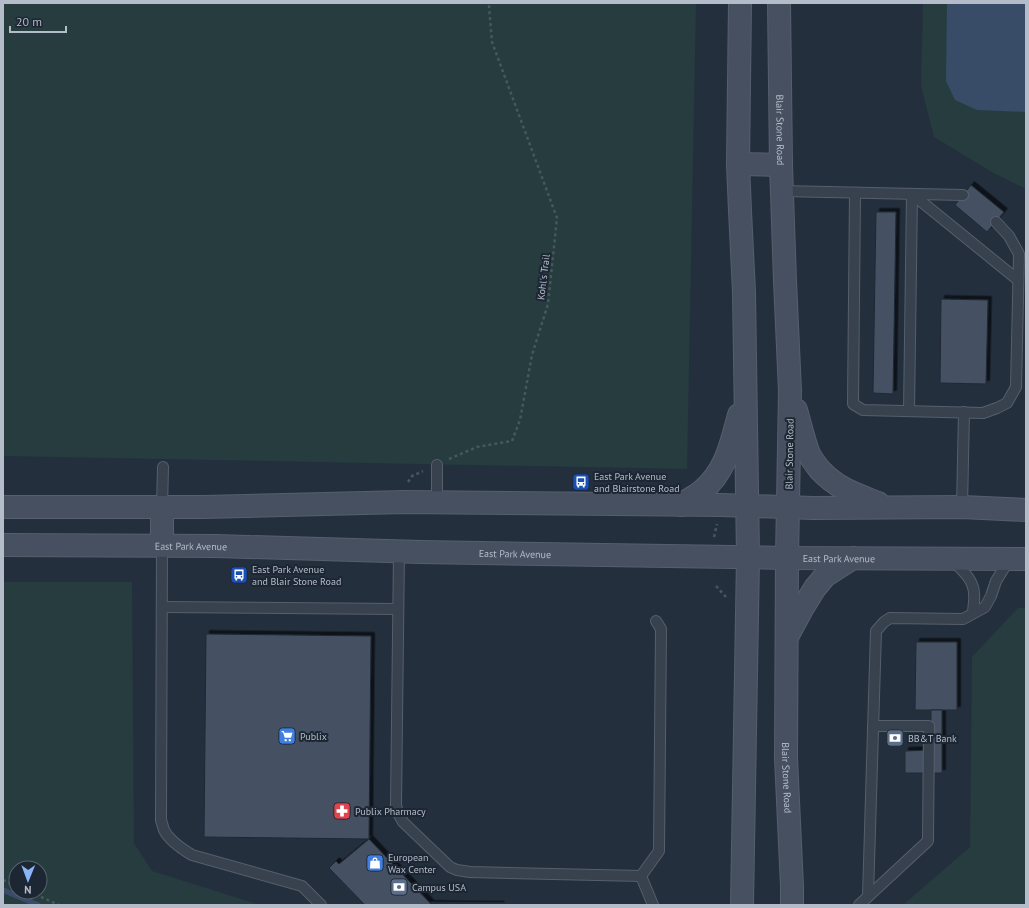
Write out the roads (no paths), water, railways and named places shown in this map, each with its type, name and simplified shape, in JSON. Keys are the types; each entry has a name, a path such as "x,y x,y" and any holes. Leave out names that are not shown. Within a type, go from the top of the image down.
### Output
{"main road":[{"path":"740,3 738,164 744,292 748,506 742,905"},
{"name":"Blair Stone Road","path":"779,3 781,165 790,389 786,758 792,905"},
{"path":"738,164 781,165"},
{"path":"790,389 810,455 816,465 827,478 848,492 889,507"},
{"path":"681,505 701,491 720,471 728,453 746,393"},
{"path":"3,507 203,507 437,502 1026,510"},
{"path":"162,507 162,546"},
{"name":"East Park Avenue","path":"3,545 216,546 399,552 787,558 1018,559"},
{"path":"787,638 802,609 825,576 852,558"}],"lane":[{"path":"782,191 963,195"},
{"path":"855,193 852,404 864,410 983,413 1007,403 1016,387 1019,254 1009,236 996,222"},
{"path":"912,194 1018,280"},
{"path":"909,411 912,194"},
{"path":"962,508 964,412"},
{"path":"437,465 437,502"},
{"path":"162,507 163,467"},
{"path":"162,546 161,820 164,830 184,850 192,854 302,886 321,905"},
{"path":"399,552 396,804 398,813 403,822 450,867 457,870 470,872 641,876"},
{"path":"951,559 972,582 974,594 973,613"},
{"path":"868,896 876,631 890,618 963,619 985,607 991,596 996,581 1018,559"},
{"path":"162,607 398,609"},
{"path":"641,876 659,852 661,629 656,621"},
{"path":"859,905 928,841 929,726 873,726"},
{"path":"641,876 653,905"}],"water":[{"path":"947,3 1026,3 1026,112 977,110 955,100 946,81"}],"waterway":[{"path":"3,890 38,905"}],"place":[{"name":"East Park Avenue and Blairstone Road","path":"581,482"},
{"name":"East Park Avenue and Blair Stone Road","path":"239,575"},
{"name":"Publix","path":"287,736"},
{"name":"BB&T Bank","path":"895,738"},
{"name":"Publix Pharmacy","path":"342,811"},
{"name":"European Wax Center","path":"375,863"},
{"name":"Campus USA","path":"399,887"}]}
